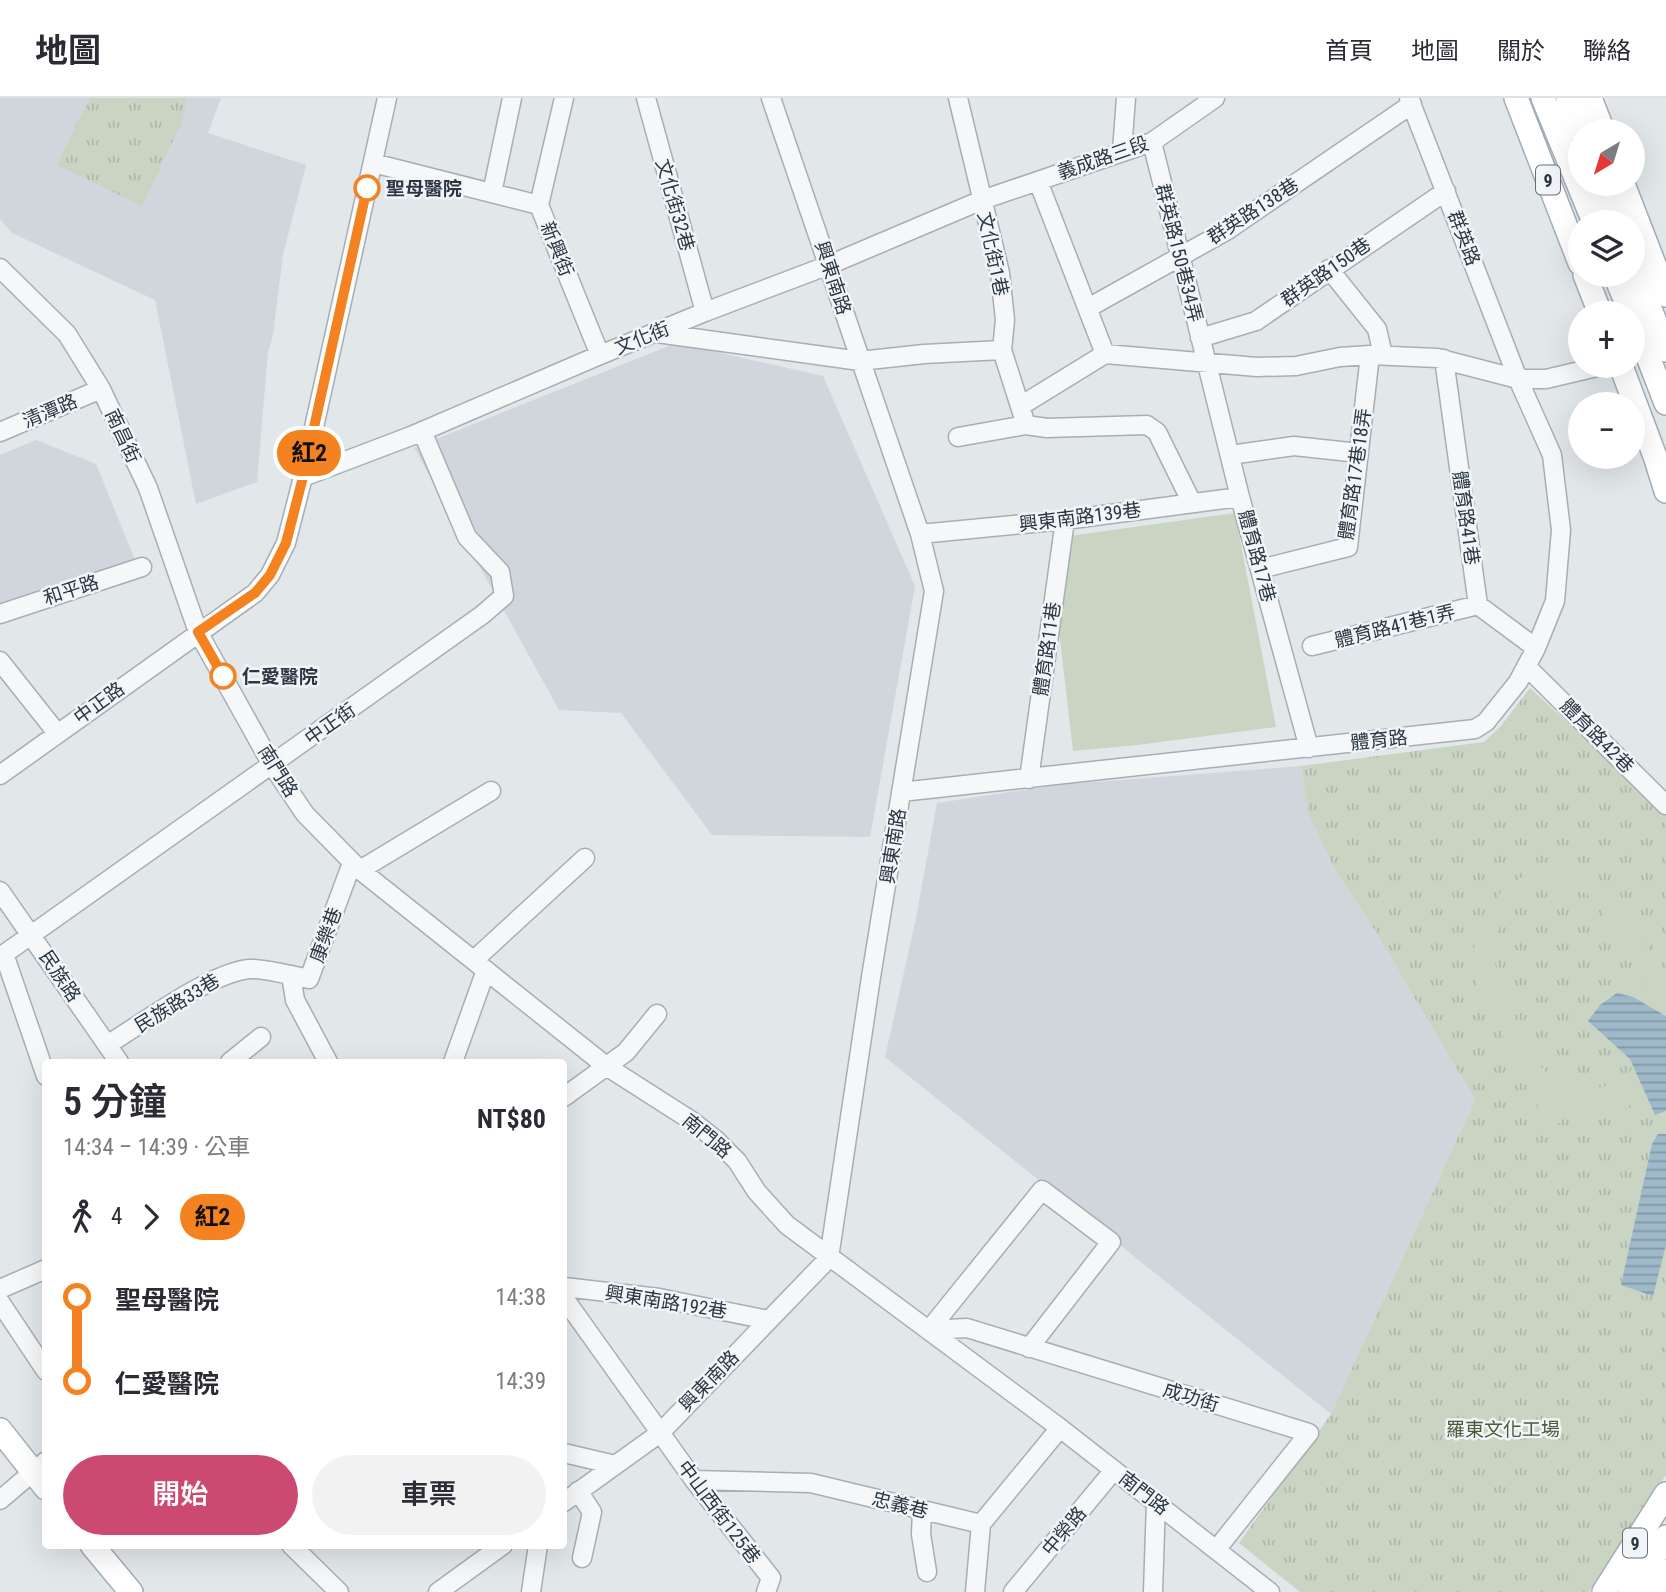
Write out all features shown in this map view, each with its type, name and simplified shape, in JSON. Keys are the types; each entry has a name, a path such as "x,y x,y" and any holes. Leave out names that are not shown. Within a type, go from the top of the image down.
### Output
{"main road":[{"name":"9","path":"1516,98 1568,232"},
{"name":"9","path":"1543,98 1589,210"},
{"path":"1568,98 1576,119"},
{"path":"1590,98 1598,119"},
{"path":"1628,196 1666,295"},
{"path":"1638,287 1666,403"},
{"path":"1626,378 1666,491"},
{"path":"0,1430 41,1473"},
{"name":"9","path":"1604,1592 1666,1494"},
{"name":"9","path":"1630,1592 1666,1537"},
{"path":"95,1549 131,1592"},
{"name":"9","path":"1653,1592 1666,1572"}],"street":[{"name":"中正路","path":"0,775 255,593 270,575 286,543 303,477 387,98"},
{"path":"492,193 512,98"},
{"name":"新興街","path":"564,98 539,205 600,355"},
{"name":"文化街32巷","path":"646,98 705,312"},
{"name":"興東南路","path":"571,1497 660,1433 829,1258 934,591 920,534 771,98"},
{"name":"文化街1巷","path":"958,98 1000,272 1005,320 1002,350"},
{"path":"1122,151 1126,98"},
{"name":"義成路三段","path":"982,200 1153,142 1214,98"},
{"name":"群英路","path":"1411,101 1518,379"},
{"name":"群英路138巷","path":"1088,309 1226,231 1411,101"},
{"name":"群英路150巷34弄","path":"1153,142 1179,257 1208,363"},
{"path":"373,163 539,205"},
{"path":"1038,181 1105,354"},
{"name":"群英路150巷","path":"1200,338 1256,321 1446,191"},
{"name":"文化街","path":"303,477 422,431 705,312 829,265 982,200"},
{"name":"南昌街","path":"0,268 67,334 101,389 148,488 198,632"},
{"path":"1329,270 1377,329 1376,355"},
{"path":"657,333 860,361 1002,350 1027,425"},
{"path":"1021,405 1105,354 1257,368 1297,366 1340,357 1376,355 1444,359 1518,379 1546,379 1568,374"},
{"name":"體育路17巷18弄","path":"1260,569 1348,547 1359,453 1376,355"},
{"name":"體育路41巷","path":"1444,359 1478,605"},
{"name":"體育路17巷","path":"1208,363 1240,497 1309,748"},
{"name":"體育路","path":"901,792 1475,729 1486,722 1527,667 1555,601 1561,530 1552,455 1518,379"},
{"name":"清潭路","path":"0,432 101,389"},
{"path":"958,437 1027,425 1047,428 1147,425 1157,432 1192,503"},
{"name":"中正街","path":"2,956 482,615 504,596 500,572 467,537 422,431"},
{"path":"1230,455 1294,446 1359,453"},
{"name":"興東南路139巷","path":"920,534 1065,520 1240,497"},
{"name":"體育路11巷","path":"1030,779 1065,520"},
{"name":"和平路","path":"0,614 142,567"},
{"path":"1478,605 1536,648"},
{"name":"體育路41巷1弄","path":"1312,646 1478,605"},
{"name":"南門路","path":"198,632 272,765 305,814 356,866 606,1066 692,1121 716,1140 737,1161 757,1192 787,1225 1114,1469 1270,1592"},
{"path":"0,661 57,733"},
{"name":"體育路42巷","path":"1527,667 1666,805"},
{"path":"356,866 491,791"},
{"path":"454,1059 480,965 585,858"},
{"name":"康樂巷","path":"326,1059 295,1000 291,975 309,979 356,866"},
{"name":"民族路","path":"0,891 117,1059"},
{"path":"2,956 42,1065"},
{"name":"民族路33巷","path":"107,1045 209,982 233,972 252,969 291,975"},
{"path":"567,1095 626,1052 657,1014"},
{"path":"234,1059 261,1037"},
{"path":"929,1330 1042,1190 1111,1242 1029,1348"},
{"path":"0,1289 42,1271"},
{"name":"興東南路192巷","path":"567,1287 659,1298 768,1321"},
{"path":"0,1302 42,1365"},
{"name":"中山西街125巷","path":"567,1302 694,1480 771,1578 766,1592"},
{"name":"成功街","path":"929,1330 967,1328 1309,1433 1216,1550"},
{"path":"975,1592 981,1524 1060,1428"},
{"path":"567,1454 615,1465"},
{"name":"中榮路","path":"1013,1592 1114,1469"},
{"path":"0,1500 41,1473"},
{"name":"忠義巷","path":"694,1480 811,1483 981,1524"},
{"path":"571,1497 592,1512 582,1558"},
{"path":"1153,1592 1156,1501"},
{"path":"922,1510 921,1534 927,1572"},
{"path":"295,1549 339,1592"},
{"path":"531,1592 537,1549"},
{"path":"438,1592 478,1552"}],"shaded area":[{"path":"0,98 221,98 208,133 306,165 283,255 273,335 268,352 257,482 196,504 155,300 12,233 0,219"},
{"path":"676,343 823,376 915,586 870,837 712,835 621,713 559,710 414,448"},
{"path":"36,440 96,464 135,560 0,611 0,455"},
{"path":"1301,766 1308,813 1335,870 1371,924 1475,1100 1331,1414 885,1057 915,923 937,803 1057,785"}],"green space":[{"path":"90,98 187,98 181,124 142,206 57,165"},
{"path":"1235,513 1276,727 1073,751 1059,631 1069,536"},
{"name":"羅東文化工場","path":"1530,688 1666,814 1666,1475 1589,1592 1300,1592 1239,1543 1331,1414 1475,1100 1371,924 1335,870 1308,813 1301,766 1484,742 1501,726"},
{"path":"1543,868 1577,871 1610,884 1646,942 1666,982 1666,1072 1654,1090 1623,1109 1583,1108 1565,1117 1552,1130 1533,1115 1539,1109 1470,969 1478,928 1489,907 1505,887","holes":["1563,886 1588,895 1603,913 1631,961 1650,1005 1650,1033 1635,1065 1623,1077 1601,1087 1576,1087 1560,1082 1538,1063 1523,1035 1495,963 1495,941 1510,910 1527,895"]}],"water":[{"path":"1617,993 1633,997 1666,1016 1666,1111 1655,1115 1630,1059 1588,1021 1600,1005"},
{"path":"1658,1134 1666,1134 1666,1245 1653,1296 1621,1285 1652,1144"}],"bus line":[{"name":"紅2","path":"223,676 198,632 255,593 270,575 286,543 367,188"}],"place":[{"name":"聖母醫院","path":"367,188"},
{"name":"仁愛醫院","path":"223,676"}]}
